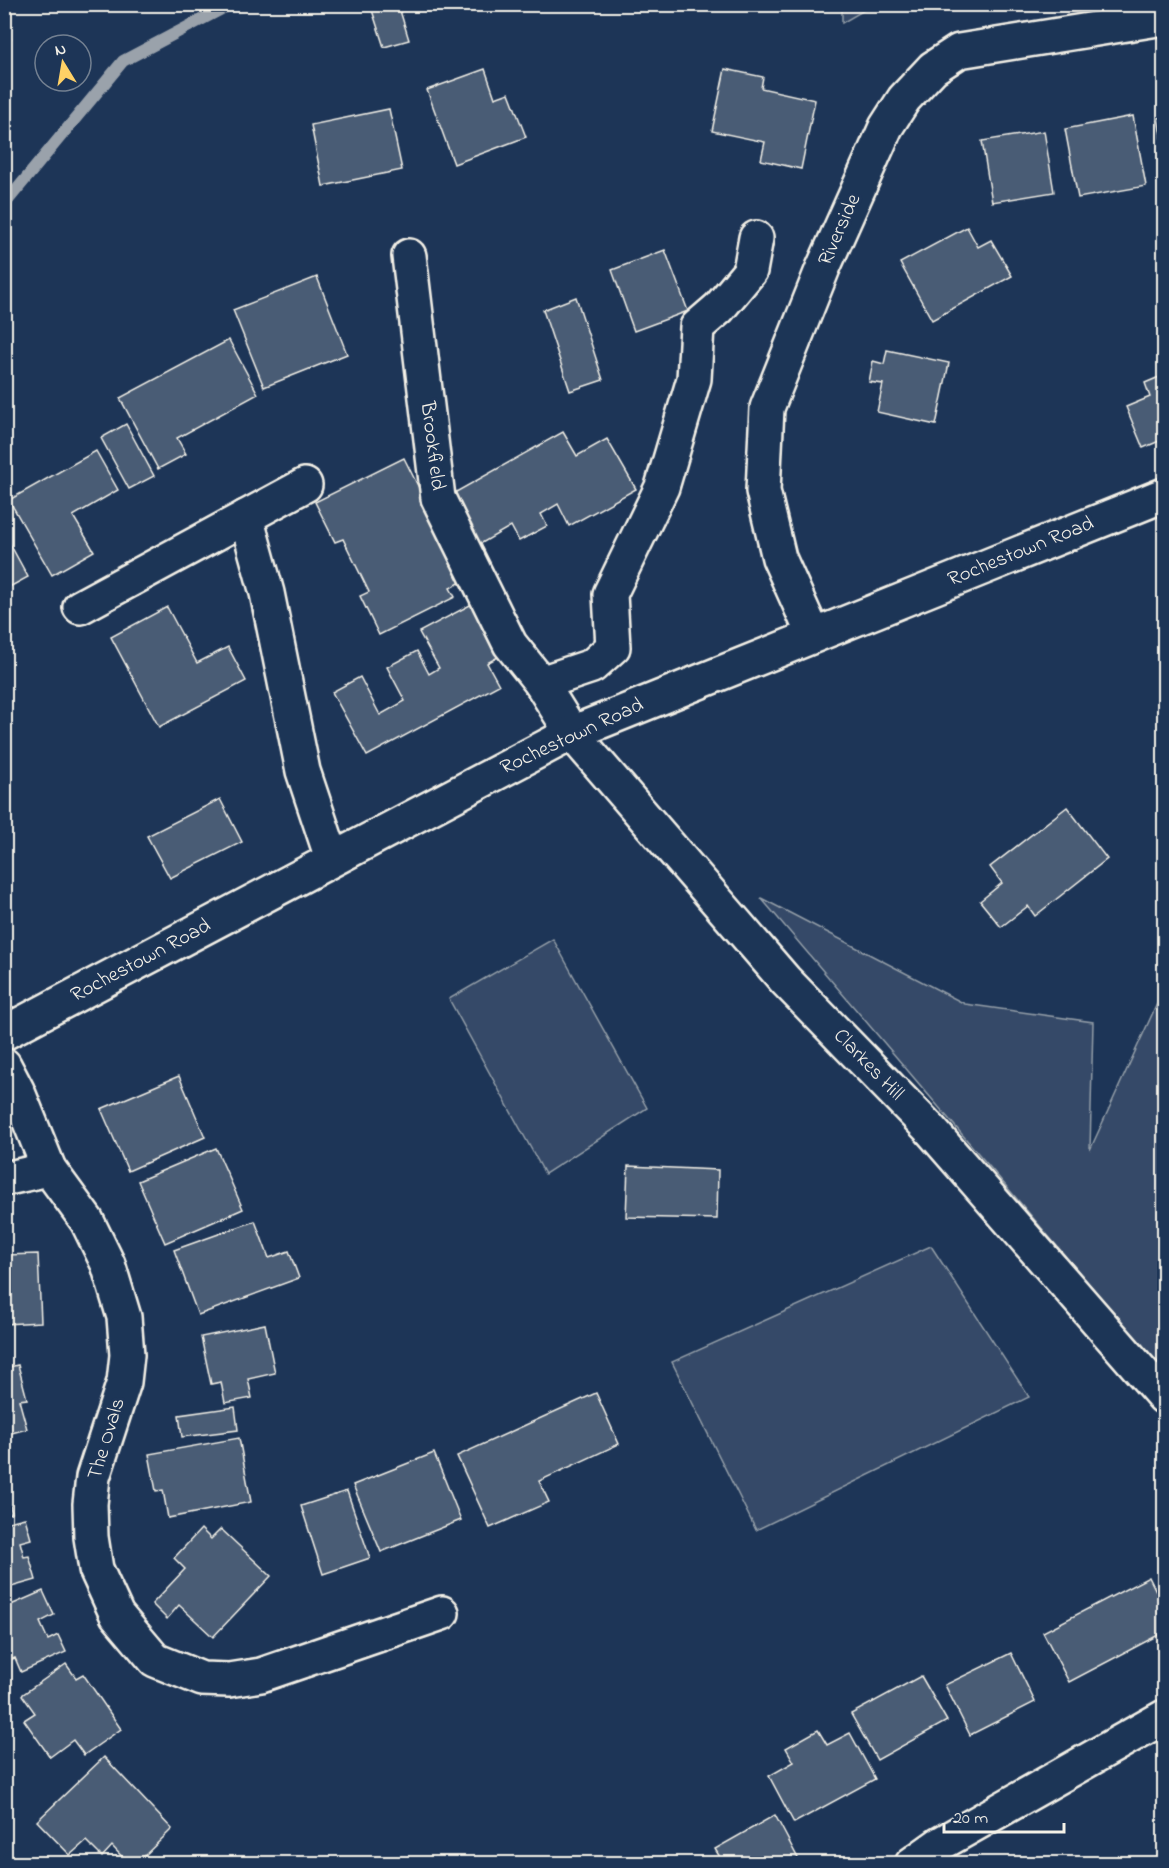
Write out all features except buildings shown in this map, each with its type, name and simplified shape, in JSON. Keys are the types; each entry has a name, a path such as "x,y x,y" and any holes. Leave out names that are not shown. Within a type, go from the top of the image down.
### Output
{"street":[{"name":"Riverside","path":"813,634 779,558 763,491 767,408 823,268 886,128 904,99 933,68 959,51 1164,18"},
{"path":"541,682 592,666 613,647 610,594 662,487 694,380 697,327 719,308 750,271 756,238"},
{"name":"Brookfield","path":"409,256 438,498 510,644 541,682 572,733"},
{"path":"80,608 305,485"},
{"name":"Rochestown Road","path":"4,1033 572,733 813,634 1164,495"},
{"path":"246,517 267,593 303,771 332,858"},
{"name":"Clarkes Hill","path":"572,733 785,980 930,1129 1164,1397"},
{"name":"The Ovals","path":"4,1065 17,1090 49,1169 92,1231 108,1264 124,1317 127,1355 125,1375 93,1477 91,1537 96,1569 117,1615 155,1660 202,1679 229,1680 261,1675 442,1613"},
{"path":"4,1179 49,1169"},
{"path":"912,1863 940,1844 1164,1717"}],"shaded area":[{"path":"842,4 873,5 842,23"},
{"path":"761,898 965,1004 1093,1022 1090,1150 1161,995 1164,993 1164,1372"},
{"path":"553,939 647,1108 545,1174 449,999"},
{"path":"931,1246 1029,1397 756,1530 672,1362"}],"waterway":[{"path":"4,205 123,61 231,4"}]}
